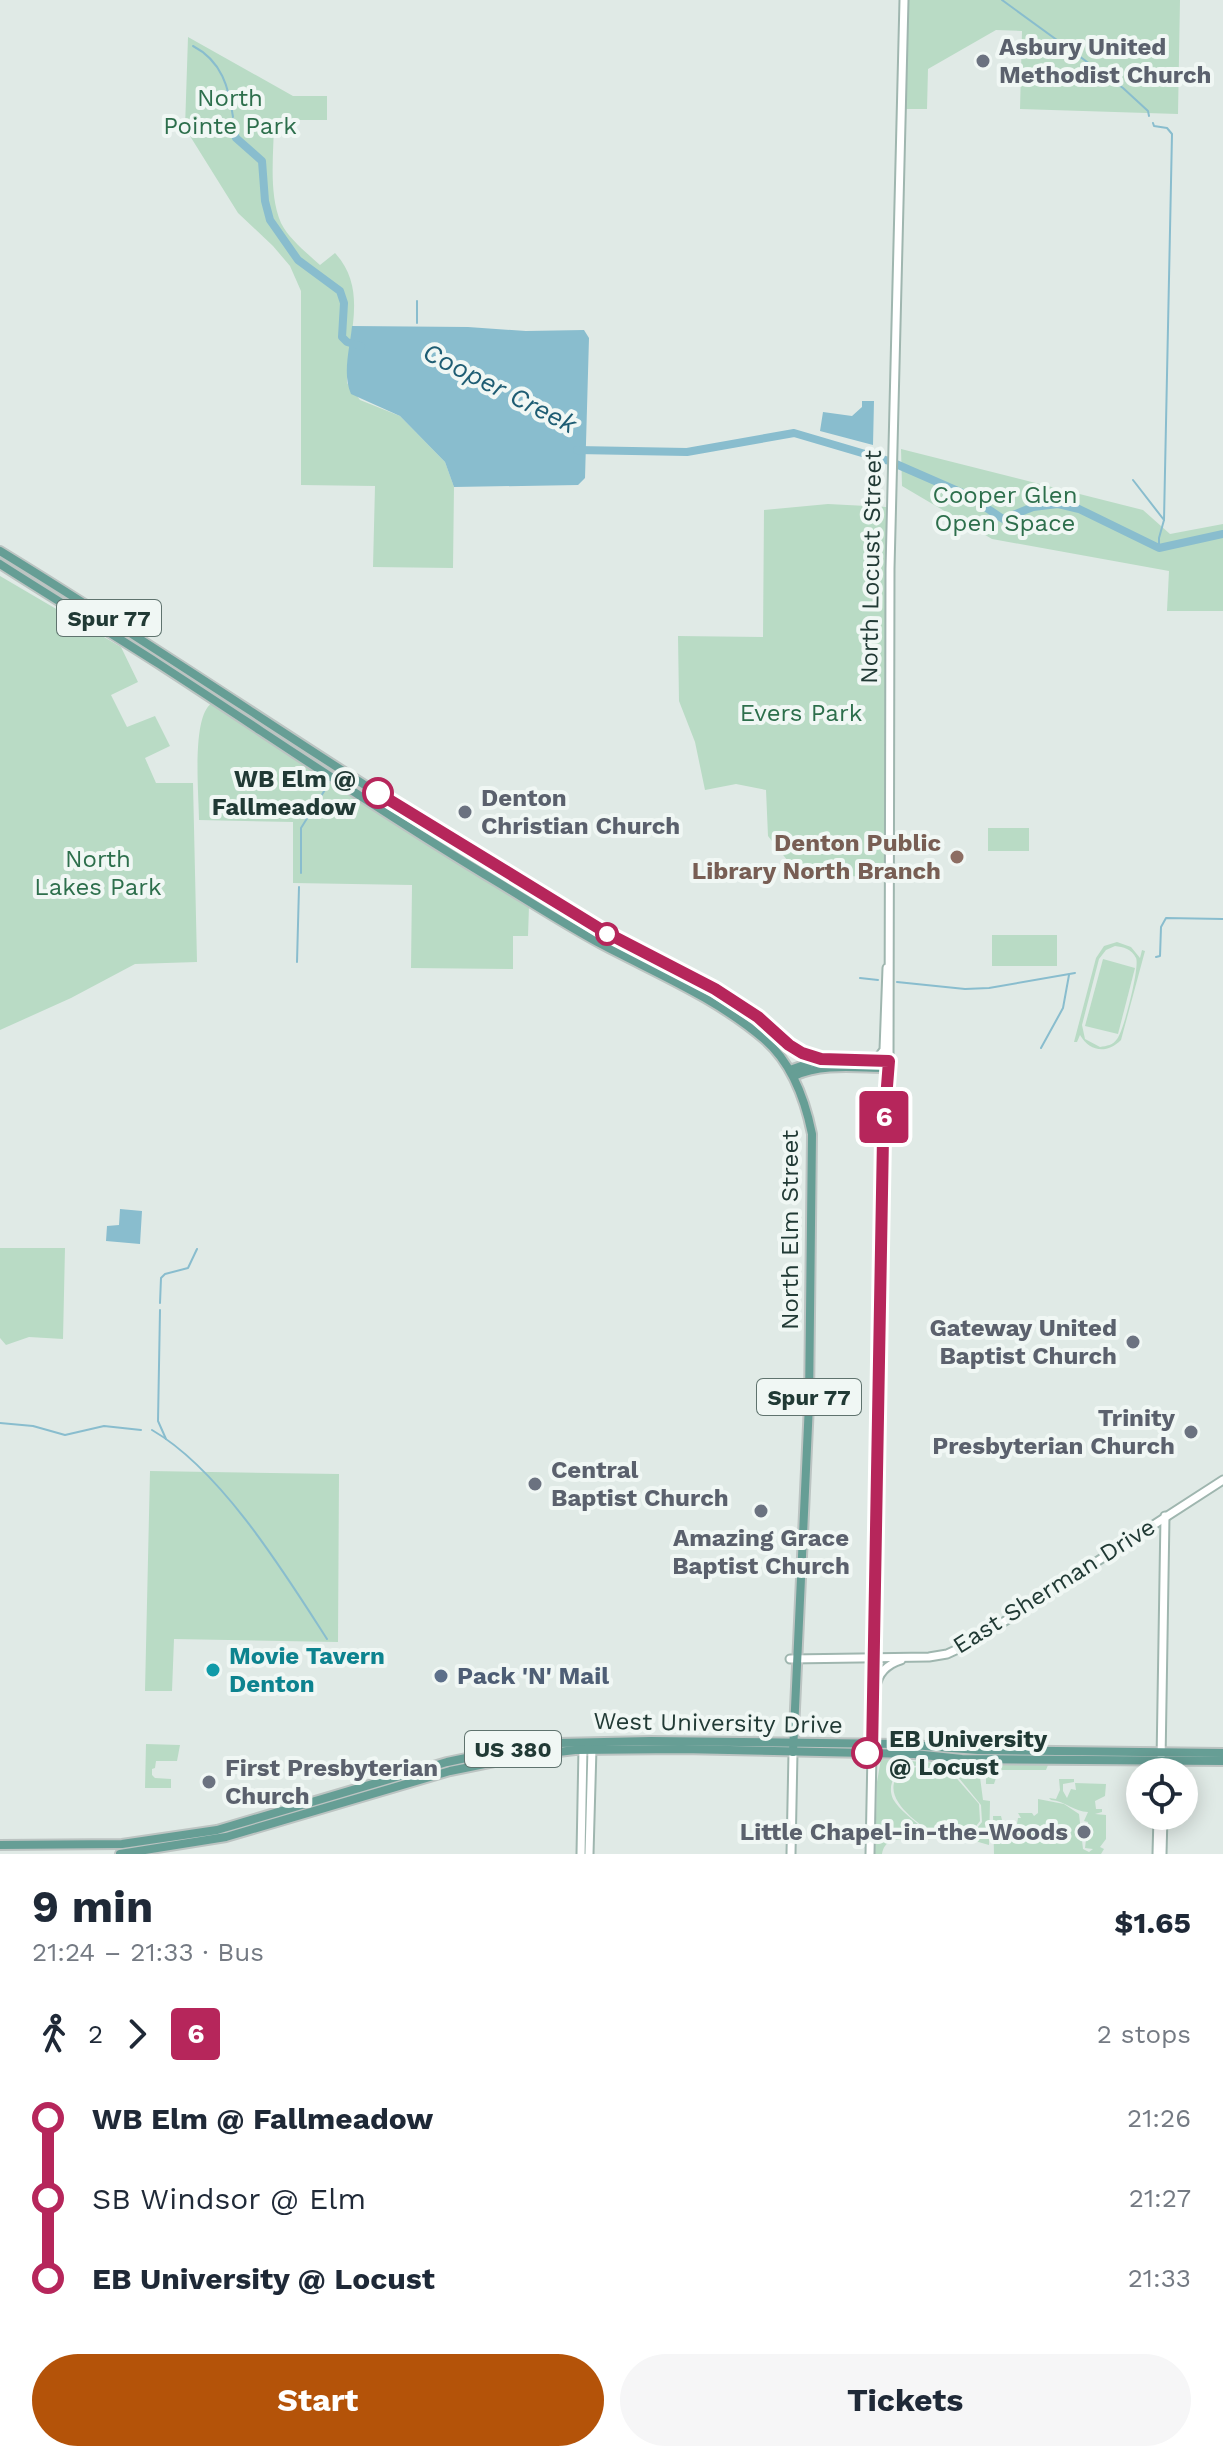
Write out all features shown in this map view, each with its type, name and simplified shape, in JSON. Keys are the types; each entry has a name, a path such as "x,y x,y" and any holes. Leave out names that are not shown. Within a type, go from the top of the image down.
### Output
{"main road":[{"name":"North Locust Street","path":"870,1854 883,1137 891,976 888,955 890,527 904,0"},
{"name":"Spur 77","path":"0,551 538,893 613,937 715,989 758,1017 802,1053 821,1059 877,1059 888,1064"},
{"name":"North Elm Street","path":"0,564 477,870 596,941 694,992 762,1038 792,1073 809,1118 812,1150 809,1393 793,1659 791,1854"},
{"path":"877,1059 884,1050 888,955"},
{"path":"792,1073 821,1059"},
{"path":"792,1073 824,1067 888,1064"},
{"name":"East Sherman Drive","path":"793,1659 908,1658 947,1654 971,1643 1223,1480"},
{"path":"1161,1758 1165,1516"},
{"path":"873,1701 877,1678 889,1665 908,1658"},
{"name":"West University Drive","path":"0,1845 122,1844 217,1830 447,1762 532,1746 872,1749"},
{"path":"581,1854 588,1746"},
{"path":"588,1746 589,1854"},
{"name":"West University Drive","path":"120,1854 226,1837 461,1768 588,1746"},
{"name":"US 380","path":"872,1749 1161,1758 1223,1753"},
{"name":"US 380","path":"1198,1760 1223,1761"},
{"path":"1160,1830 1160,1854"}],"green space":[{"path":"908,0 1180,0 1178,114 1020,109 1022,31 996,30 928,69 927,109 903,109"},
{"name":"North Pointe Park","path":"188,37 293,96 327,96 327,120 274,120 273,172 277,211 289,235 320,265 335,253 346,268 354,299 347,383 360,400 400,416 445,462 454,487 453,568 373,567 375,486 301,485 301,291 290,266 238,213 185,128"},
{"name":"Cooper Glen Open Space","path":"901,449 1143,510 1170,534 1223,524 1223,611 1167,611 1169,571 992,539 902,486"},
{"name":"Evers Park","path":"828,504 887,509 886,877 799,875 768,836 766,790 736,784 705,790 695,742 679,701 678,636 763,637 764,510"},
{"name":"North Lakes Park","path":"0,576 121,647 138,682 111,695 127,727 155,716 170,746 145,758 156,783 193,783 197,962 135,964 71,998 0,1030"},
{"path":"212,703 529,906 528,936 513,936 513,969 411,968 412,885 293,883 293,822 199,820 199,739 205,711"},
{"path":"988,828 1029,828 1029,851 988,851"},
{"path":"992,935 1057,935 1057,966 992,966"},
{"path":"1117,942 1131,947 1140,958 1142,950 1145,951 1121,1040 1110,1048 1099,1049 1089,1045 1080,1035 1074,1042 1096,958 1104,946","holes":["1115,946 1130,951 1136,958 1134,985 1120,1034 1114,1043 1100,1047 1085,1039 1082,1025 1099,959 1106,950"]},
{"path":"1103,959 1135,968 1118,1034 1085,1026"},
{"path":"0,1248 65,1248 63,1339 29,1337 6,1345 0,1338"},
{"path":"150,1471 339,1474 338,1642 174,1639 172,1691 145,1691"},
{"path":"146,1744 180,1745 177,1761 156,1761 152,1769 155,1778 171,1779 171,1788 145,1788"},
{"path":"881,1759 952,1764 1048,1765 1046,1770 1002,1770 994,1784 986,1784 986,1777 980,1777 983,1800 990,1801 989,1845 968,1839 982,1822 981,1805 954,1772 946,1770 936,1774 921,1767 906,1767 893,1780 891,1792 903,1811 925,1830 925,1835 921,1839 892,1841 887,1843 882,1854 875,1854 877,1782"},
{"path":"918,1767 937,1775 952,1773 979,1804 980,1821 967,1838 938,1837 914,1820 899,1804 893,1787 896,1778 903,1771"},
{"path":"1059,1779 1074,1779 1074,1782 1063,1784 1067,1798 1071,1789 1076,1790 1075,1783 1106,1784 1105,1796 1095,1801 1096,1809 1102,1809 1102,1812 1095,1814 1106,1815 1106,1839 1100,1847 1104,1849 1101,1854 994,1854 993,1816 1001,1816 1003,1824 1017,1824 1018,1818 1021,1818 1018,1813 1032,1813 1034,1816 1038,1813 1038,1799 1064,1804 1079,1814 1083,1849 1089,1852 1093,1849 1085,1848 1088,1822 1084,1821 1088,1812 1049,1798 1056,1799 1060,1790"}],"water":[{"path":"352,326 584,330 589,338 585,478 578,485 454,487 445,462 400,416 351,394 347,369"},
{"path":"862,401 874,401 873,445 820,431 823,412 852,416 862,407"},
{"path":"120,1209 142,1211 140,1244 106,1241 107,1226 119,1225"}],"waterway":[{"path":"1002,0 1123,88 1148,111 1149,116"},
{"name":"Cooper Creek","path":"193,46 217,67 229,96 233,117"},
{"path":"1153,123 1154,126 1167,128 1172,134 1164,520 1159,548"},
{"name":"Cooper Creek","path":"233,129 236,138 262,161 265,201 270,220 298,260 340,291 344,303 342,337 361,346"},
{"path":"417,301 417,323"},
{"name":"Cooper Creek","path":"577,450 687,452 794,433 889,461"},
{"name":"Cooper Creek","path":"896,464 967,495 1003,519 1033,507 1058,504 1079,509 1159,548 1223,534"},
{"path":"1133,480 1164,520"},
{"path":"301,873 301,828 328,785"},
{"path":"297,962 299,887"},
{"path":"1156,957 1160,956 1161,927 1166,918 1223,919"},
{"path":"897,982 965,989 989,988 1075,973"},
{"path":"1041,1048 1063,1008 1069,975"},
{"path":"860,978 878,980"},
{"path":"160,1303 161,1278 188,1268 197,1249"},
{"path":"160,1310 158,1421 166,1439"},
{"path":"0,1423 33,1426 65,1435 104,1426 141,1430"},
{"path":"152,1430 178,1448 226,1496 271,1554 327,1639"}],"bus line":[{"name":"6","path":"378,793 605,932 715,989 758,1017 802,1053 821,1059 889,1061 883,1137 872,1753 867,1753"}],"place":[{"name":"Asbury United Methodist Church","path":"983,61"},
{"name":"WB Elm @ Fallmeadow","path":"378,793"},
{"name":"Denton Christian Church","path":"465,812"},
{"name":"Denton Public Library North Branch","path":"957,857"},
{"name":"Gateway United Baptist Church","path":"1133,1342"},
{"name":"Trinity Presbyterian Church","path":"1191,1432"},
{"name":"Central Baptist Church","path":"535,1484"},
{"name":"Amazing Grace Baptist Church","path":"761,1511"},
{"name":"Movie Tavern Denton","path":"213,1670"},
{"name":"Pack 'N' Mail","path":"441,1676"},
{"name":"EB University @ Locust","path":"867,1753"},
{"name":"First Presbyterian Church","path":"209,1782"},
{"name":"Little Chapel-in-the-Woods","path":"1084,1832"}]}
